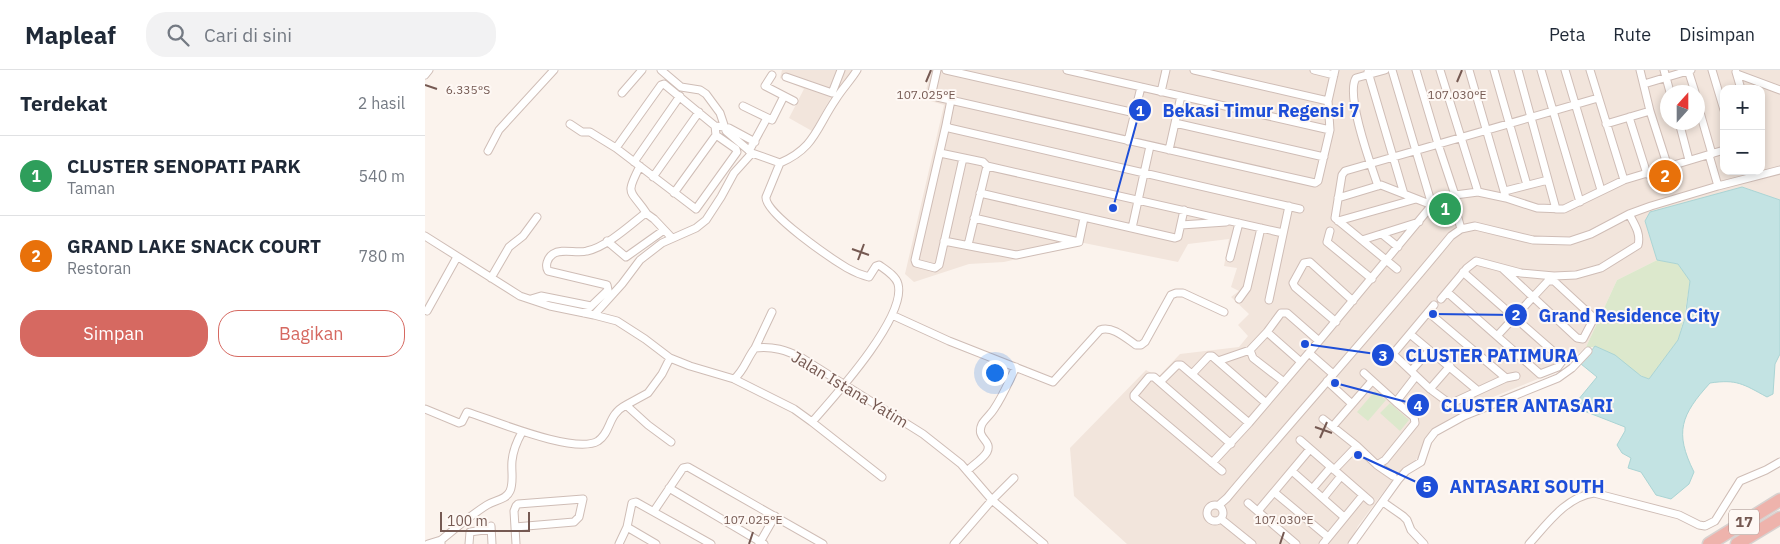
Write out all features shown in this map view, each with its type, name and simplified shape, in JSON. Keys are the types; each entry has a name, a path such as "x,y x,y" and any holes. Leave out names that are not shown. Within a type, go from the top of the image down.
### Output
{"highway":[{"name":"17","path":"1709,544 1780,500"},
{"name":"17","path":"1737,544 1780,518"}],"street":[{"path":"425,75 429,70"},
{"path":"488,151 499,130 555,70"},
{"path":"622,92 642,70"},
{"path":"661,70 681,88 700,90 707,94 720,113 726,131 750,152 780,163"},
{"path":"786,77 831,93 841,70 847,72 849,70"},
{"path":"812,422 883,333 892,315 899,289 897,281 877,265 869,277 849,269 824,254 768,207 765,202 780,163 797,155 813,139 836,98 857,70"},
{"path":"937,70 933,95 1315,183 1318,181 1329,130 1328,101 1335,72 1314,70"},
{"path":"946,70 1135,113"},
{"path":"1067,70 1329,130"},
{"path":"1161,92 1166,70"},
{"path":"1194,70 1328,101"},
{"path":"1378,186 1353,100 1355,80 1368,72 1385,70"},
{"path":"1392,70 1433,205"},
{"path":"1416,70 1461,229"},
{"path":"1441,70 1478,192"},
{"path":"1469,70 1506,194"},
{"path":"1494,70 1527,185"},
{"path":"1518,70 1556,209"},
{"path":"1541,70 1580,202"},
{"path":"1565,70 1601,190"},
{"path":"1592,70 1598,98 1624,180"},
{"path":"1640,70 1668,167"},
{"path":"1664,70 1668,85"},
{"path":"1644,84 1689,70 1693,85"},
{"path":"1712,70 1720,97"},
{"path":"1368,72 1404,194"},
{"path":"1736,72 1740,85"},
{"path":"1736,72 1780,90"},
{"path":"772,75 765,86 794,101"},
{"path":"616,148 659,86 665,84 715,126 726,127 755,142"},
{"path":"1128,141 1141,87"},
{"path":"672,238 647,214 630,190 637,164 680,96"},
{"path":"743,106 772,120 784,96"},
{"path":"1169,150 1181,96"},
{"path":"1397,269 1334,217 1343,173 1509,122 1598,98"},
{"path":"951,100 915,262 938,267 963,158"},
{"path":"1606,124 1650,110"},
{"path":"653,177 699,112"},
{"path":"1629,117 1647,174"},
{"path":"594,315 622,284 640,260 663,243 696,228 706,220 734,173 750,152 767,118"},
{"path":"1175,123 1324,157"},
{"path":"570,124 582,132 590,132 616,148 694,209 697,209 737,152 716,136"},
{"path":"946,125 949,128 1299,209"},
{"path":"674,193 716,136 715,126"},
{"path":"1681,130 1689,160"},
{"path":"1705,130 1718,186"},
{"path":"1132,228 1150,146"},
{"path":"1213,463 1336,322 1433,205 1453,196 1478,192 1506,194 1537,208 1567,208 1624,180 1720,151"},
{"path":"940,153 983,162 987,166 1283,233"},
{"path":"968,245 987,166"},
{"path":"1219,506 1397,302 1451,236 1461,229 1475,226 1533,240 1565,242 1591,234 1629,214 1718,186 1780,170"},
{"path":"1506,194 1527,185 1548,180"},
{"path":"1338,198 1383,185 1433,205"},
{"path":"980,193 1175,238 1178,237 1184,210"},
{"path":"1338,221 1416,199"},
{"path":"1269,300 1289,206"},
{"path":"584,312 607,290 607,284 548,272 546,268 547,262 552,255 559,252 587,252 598,247 647,214"},
{"path":"1441,299 1463,272 1476,261 1521,273 1554,278 1587,273 1601,268 1637,247 1639,236 1629,214"},
{"path":"491,278 509,247 523,236 537,216"},
{"path":"974,218 1079,242"},
{"path":"1079,242 1084,218"},
{"path":"1181,226 1236,222"},
{"path":"1230,258 1236,222"},
{"path":"1362,240 1419,222"},
{"path":"1239,299 1247,288 1261,228"},
{"path":"607,241 626,257 664,230"},
{"path":"1330,231 1327,242 1372,279"},
{"path":"1382,234 1398,247"},
{"path":"425,236 520,296 551,306 617,321 670,358 735,379 794,409 882,477"},
{"path":"944,241 1021,255 1079,242"},
{"path":"427,311 457,257"},
{"path":"1336,322 1295,287 1293,283 1304,263 1310,262 1353,301"},
{"path":"1502,267 1505,273 1577,338 1583,339 1595,318 1554,278"},
{"path":"1447,292 1539,374 1558,367 1563,360 1463,272"},
{"path":"1497,336 1548,281 1554,278"},
{"path":"892,315 949,341 1053,382 1104,328 1110,329 1137,345 1141,345 1145,342 1171,295 1183,293 1224,312"},
{"path":"531,300 541,296 591,306"},
{"path":"1434,305 1393,354 1430,389 1449,403 1506,378 1516,376"},
{"path":"735,379 755,348 773,312"},
{"path":"1218,361 1250,350 1281,313 1285,312 1319,341"},
{"path":"1428,312 1506,378"},
{"path":"1267,332 1301,362"},
{"path":"1410,334 1477,390"},
{"name":"Jalan Istana Yatim","path":"755,348 783,349 803,358 923,434 961,464 992,500 1044,544"},
{"path":"1250,350 1253,358 1284,382"},
{"path":"1396,402 1429,351"},
{"path":"1352,544 1406,471 1421,462 1428,441 1435,432 1464,416 1558,378 1568,372 1588,351"},
{"path":"1309,353 1333,374"},
{"path":"1192,374 1209,356 1212,356 1266,403"},
{"path":"425,409 460,423 467,412 522,432 577,444 597,442 603,436 617,411 648,392 657,381 670,358"},
{"path":"1160,382 1177,365 1181,365 1249,423"},
{"path":"1430,389 1450,366"},
{"path":"967,471 987,453 987,442 981,436 980,431 983,423 995,408 1016,367"},
{"path":"1363,373 1414,417 1415,423 1385,460 1377,465"},
{"path":"1222,471 1134,397 1135,393 1149,377 1153,377 1231,444"},
{"path":"1327,381 1352,404"},
{"path":"1333,426 1372,381"},
{"path":"626,406 653,430 671,442"},
{"path":"1323,419 1377,465 1393,476"},
{"path":"428,544 441,542 488,504 505,498 512,484 513,454 522,432"},
{"path":"1300,440 1370,501"},
{"path":"1313,488 1357,446"},
{"path":"1258,511 1311,449"},
{"path":"1529,544 1568,503 1586,494 1594,493 1679,515 1699,526 1705,526 1715,521 1740,481 1767,470 1780,462"},
{"path":"654,511 683,468 688,467 823,544"},
{"path":"1293,471 1344,517"},
{"path":"1324,498 1341,476"},
{"path":"954,544 1014,478"},
{"path":"669,488 761,543 775,516"},
{"path":"1275,492 1328,537"},
{"path":"1323,544 1363,495"},
{"path":"515,527 574,522 579,517 583,499 518,504 515,508 515,527 516,544"},
{"path":"619,544 627,527 632,503 636,502 711,544"},
{"path":"1383,502 1407,520 1411,530 1423,544"},
{"path":"1248,504 1296,544"},
{"path":"1212,505 1221,507 1223,514 1221,519 1215,522 1211,521 1207,513 1209,507 1212,505"},
{"path":"1221,519 1251,544"},
{"path":"469,544 470,532 491,527 492,544"},
{"path":"627,527 656,544"}],"shaded area":[{"path":"782,70 853,70 830,99 812,131 789,118 804,89 780,78"},
{"path":"931,70 1780,70 1780,200 1742,187 1645,221 1657,260 1617,280 1586,347 1558,371 1488,399 1434,428 1427,436 1421,454 1391,482 1347,544 1127,544 1074,496 1070,448 1146,370 1158,377 1180,354 1239,347 1248,336 1238,325 1249,314 1231,297 1239,291 1231,287 1237,268 1224,266 1229,239 1188,244 1178,262 1084,243 1004,262 969,264 914,282 905,274 944,105 924,99"}],"green space":[{"path":"1657,260 1678,264 1690,281 1678,340 1649,379 1604,350 1586,347 1617,280"},
{"path":"1375,391 1386,400 1368,421 1357,412"},
{"path":"1390,403 1409,420 1400,431 1380,413"}],"water":[{"path":"1742,187 1780,200 1780,354 1775,364 1773,394 1767,397 1734,382 1710,383 1692,405 1684,424 1684,446 1694,472 1689,484 1671,499 1656,495 1641,472 1628,468 1631,458 1622,453 1617,445 1625,431 1625,427 1579,409 1578,400 1597,377 1581,364 1595,346 1615,355 1641,376 1649,379 1678,340 1685,318 1690,281 1678,264 1657,260 1645,221 1650,212"}],"place":[{"name":"GRAND LAKE SNACK COURT","path":"1665,176"},
{"name":"Bekasi Timur Regensi 7","path":"1113,208"},
{"name":"CLUSTER SENOPATI PARK","path":"1445,209"},
{"name":"Grand Residence City","path":"1433,314"},
{"name":"CLUSTER PATIMURA","path":"1305,344"},
{"name":"CLUSTER ANTASARI","path":"1335,383"},
{"name":"ANTASARI SOUTH","path":"1358,455"}]}
